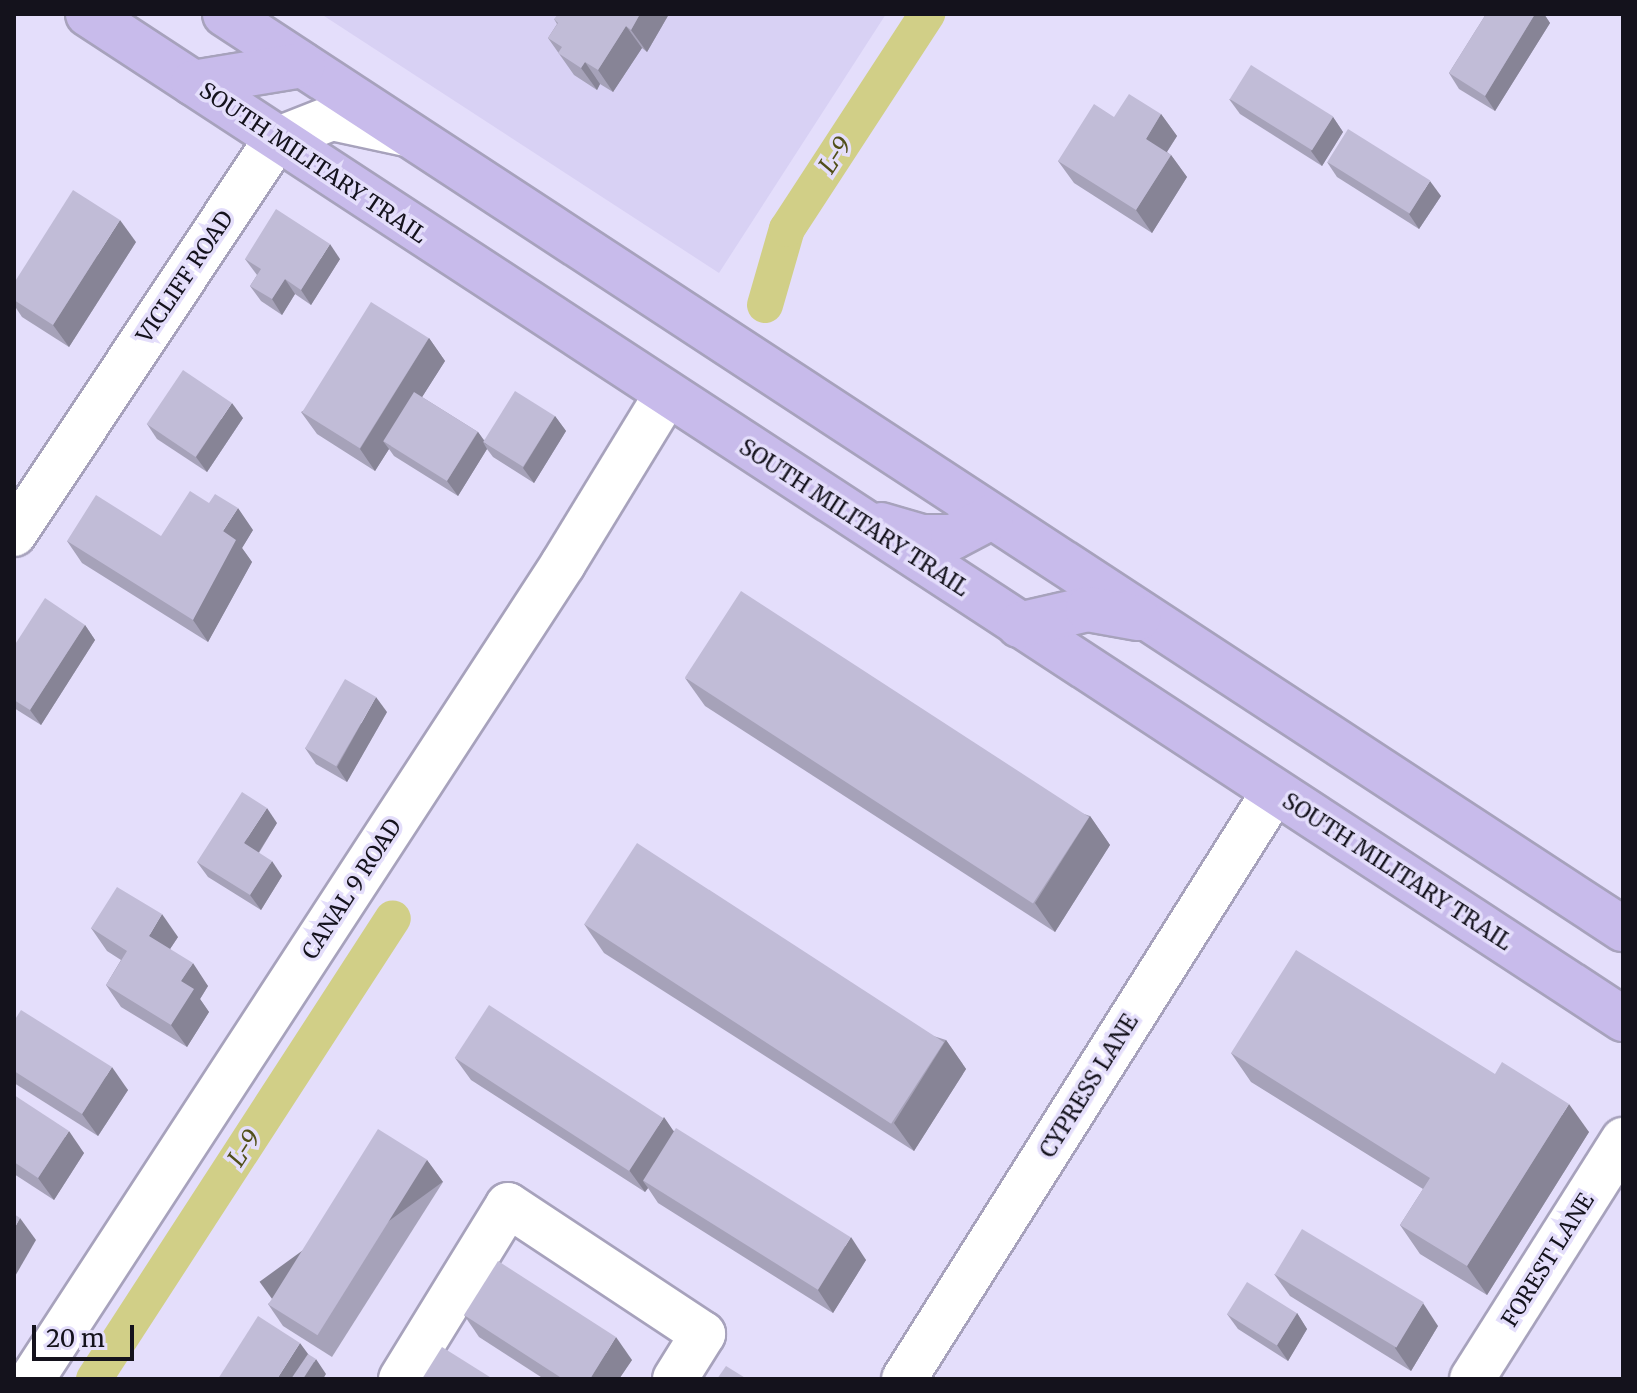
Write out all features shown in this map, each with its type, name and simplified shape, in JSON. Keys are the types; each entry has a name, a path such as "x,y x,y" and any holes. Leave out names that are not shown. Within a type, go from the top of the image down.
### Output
{"main road":[{"name":"SOUTH MILITARY TRAIL","path":"88,14 276,140 1623,1019"},
{"path":"225,14 1623,929"},
{"path":"193,83 303,65"},
{"path":"852,517 922,537 953,537 991,517"},
{"path":"1019,625 1088,609 1148,620"},
{"path":"1565,982 1623,997"}],"street":[{"path":"276,140 332,118 413,136"},
{"name":"VICLIFF ROAD","path":"14,534 276,140"},
{"name":"CANAL 9 ROAD","path":"32,1379 563,564 666,395"},
{"name":"CYPRESS LANE","path":"904,1379 1274,792"},
{"name":"FOREST LANE","path":"1472,1379 1623,1140"},
{"path":"401,1379 508,1205 703,1334 675,1379"}],"shaded area":[{"path":"321,14 886,14 719,273"}],"building":[{"path":"558,14 640,14 631,30 626,26 598,70 585,62 581,68 558,53 562,47 548,38 558,23 554,19"},
{"path":"1486,14 1535,14 1485,96 1449,73"},
{"path":"1251,65 1333,116 1312,150 1230,99"},
{"path":"1129,94 1161,114 1146,139 1171,155 1136,210 1058,161 1094,104 1114,117"},
{"path":"1348,129 1430,180 1410,213 1327,162"},
{"path":"73,190 120,220 53,325 14,300 14,283"},
{"path":"276,209 330,244 301,290 285,279 272,299 250,286 261,269 245,259"},
{"path":"371,302 429,338 360,448 302,412"},
{"path":"183,370 232,403 196,457 147,424"},
{"path":"515,391 555,416 523,467 483,442"},
{"path":"414,392 478,432 447,481 383,441"},
{"path":"190,491 209,503 215,494 238,508 223,531 236,540 193,620 67,541 96,495 161,536"},
{"path":"741,591 1089,817 1033,903 685,677"},
{"path":"45,598 85,625 30,710 14,700 14,646"},
{"path":"345,679 376,697 336,766 305,748"},
{"path":"242,792 267,808 244,843 272,861 250,895 197,862"},
{"path":"637,843 944,1042 891,1124 584,924"},
{"path":"117,887 162,914 149,936 193,963 181,981 194,989 171,1025 106,985 127,951 91,928"},
{"path":"1296,950 1495,1074 1502,1062 1569,1104 1467,1266 1400,1225 1430,1178 1231,1053"},
{"path":"489,1005 663,1118 629,1171 455,1058"},
{"path":"21,1010 112,1067 82,1114 14,1071 14,1021"},
{"path":"14,1095 69,1131 38,1178 14,1162"},
{"path":"676,1128 851,1237 818,1290 643,1181"},
{"path":"378,1129 427,1160 317,1335 268,1305"},
{"path":"14,1214 20,1218 14,1229"},
{"path":"1302,1229 1424,1302 1396,1348 1275,1274"},
{"path":"498,1261 616,1337 590,1379 563,1379 464,1315"},
{"path":"1247,1282 1297,1313 1277,1345 1227,1314"},
{"path":"258,1316 300,1343 277,1379 218,1379"},
{"path":"442,1347 493,1379 422,1379"},
{"path":"308,1354 316,1359 303,1379 291,1379"},
{"path":"726,1366 747,1379 717,1379"}],"waterway":[{"name":"L-9","path":"765,305 787,229 927,14"},
{"name":"L-9","path":"94,1379 393,918"}]}
